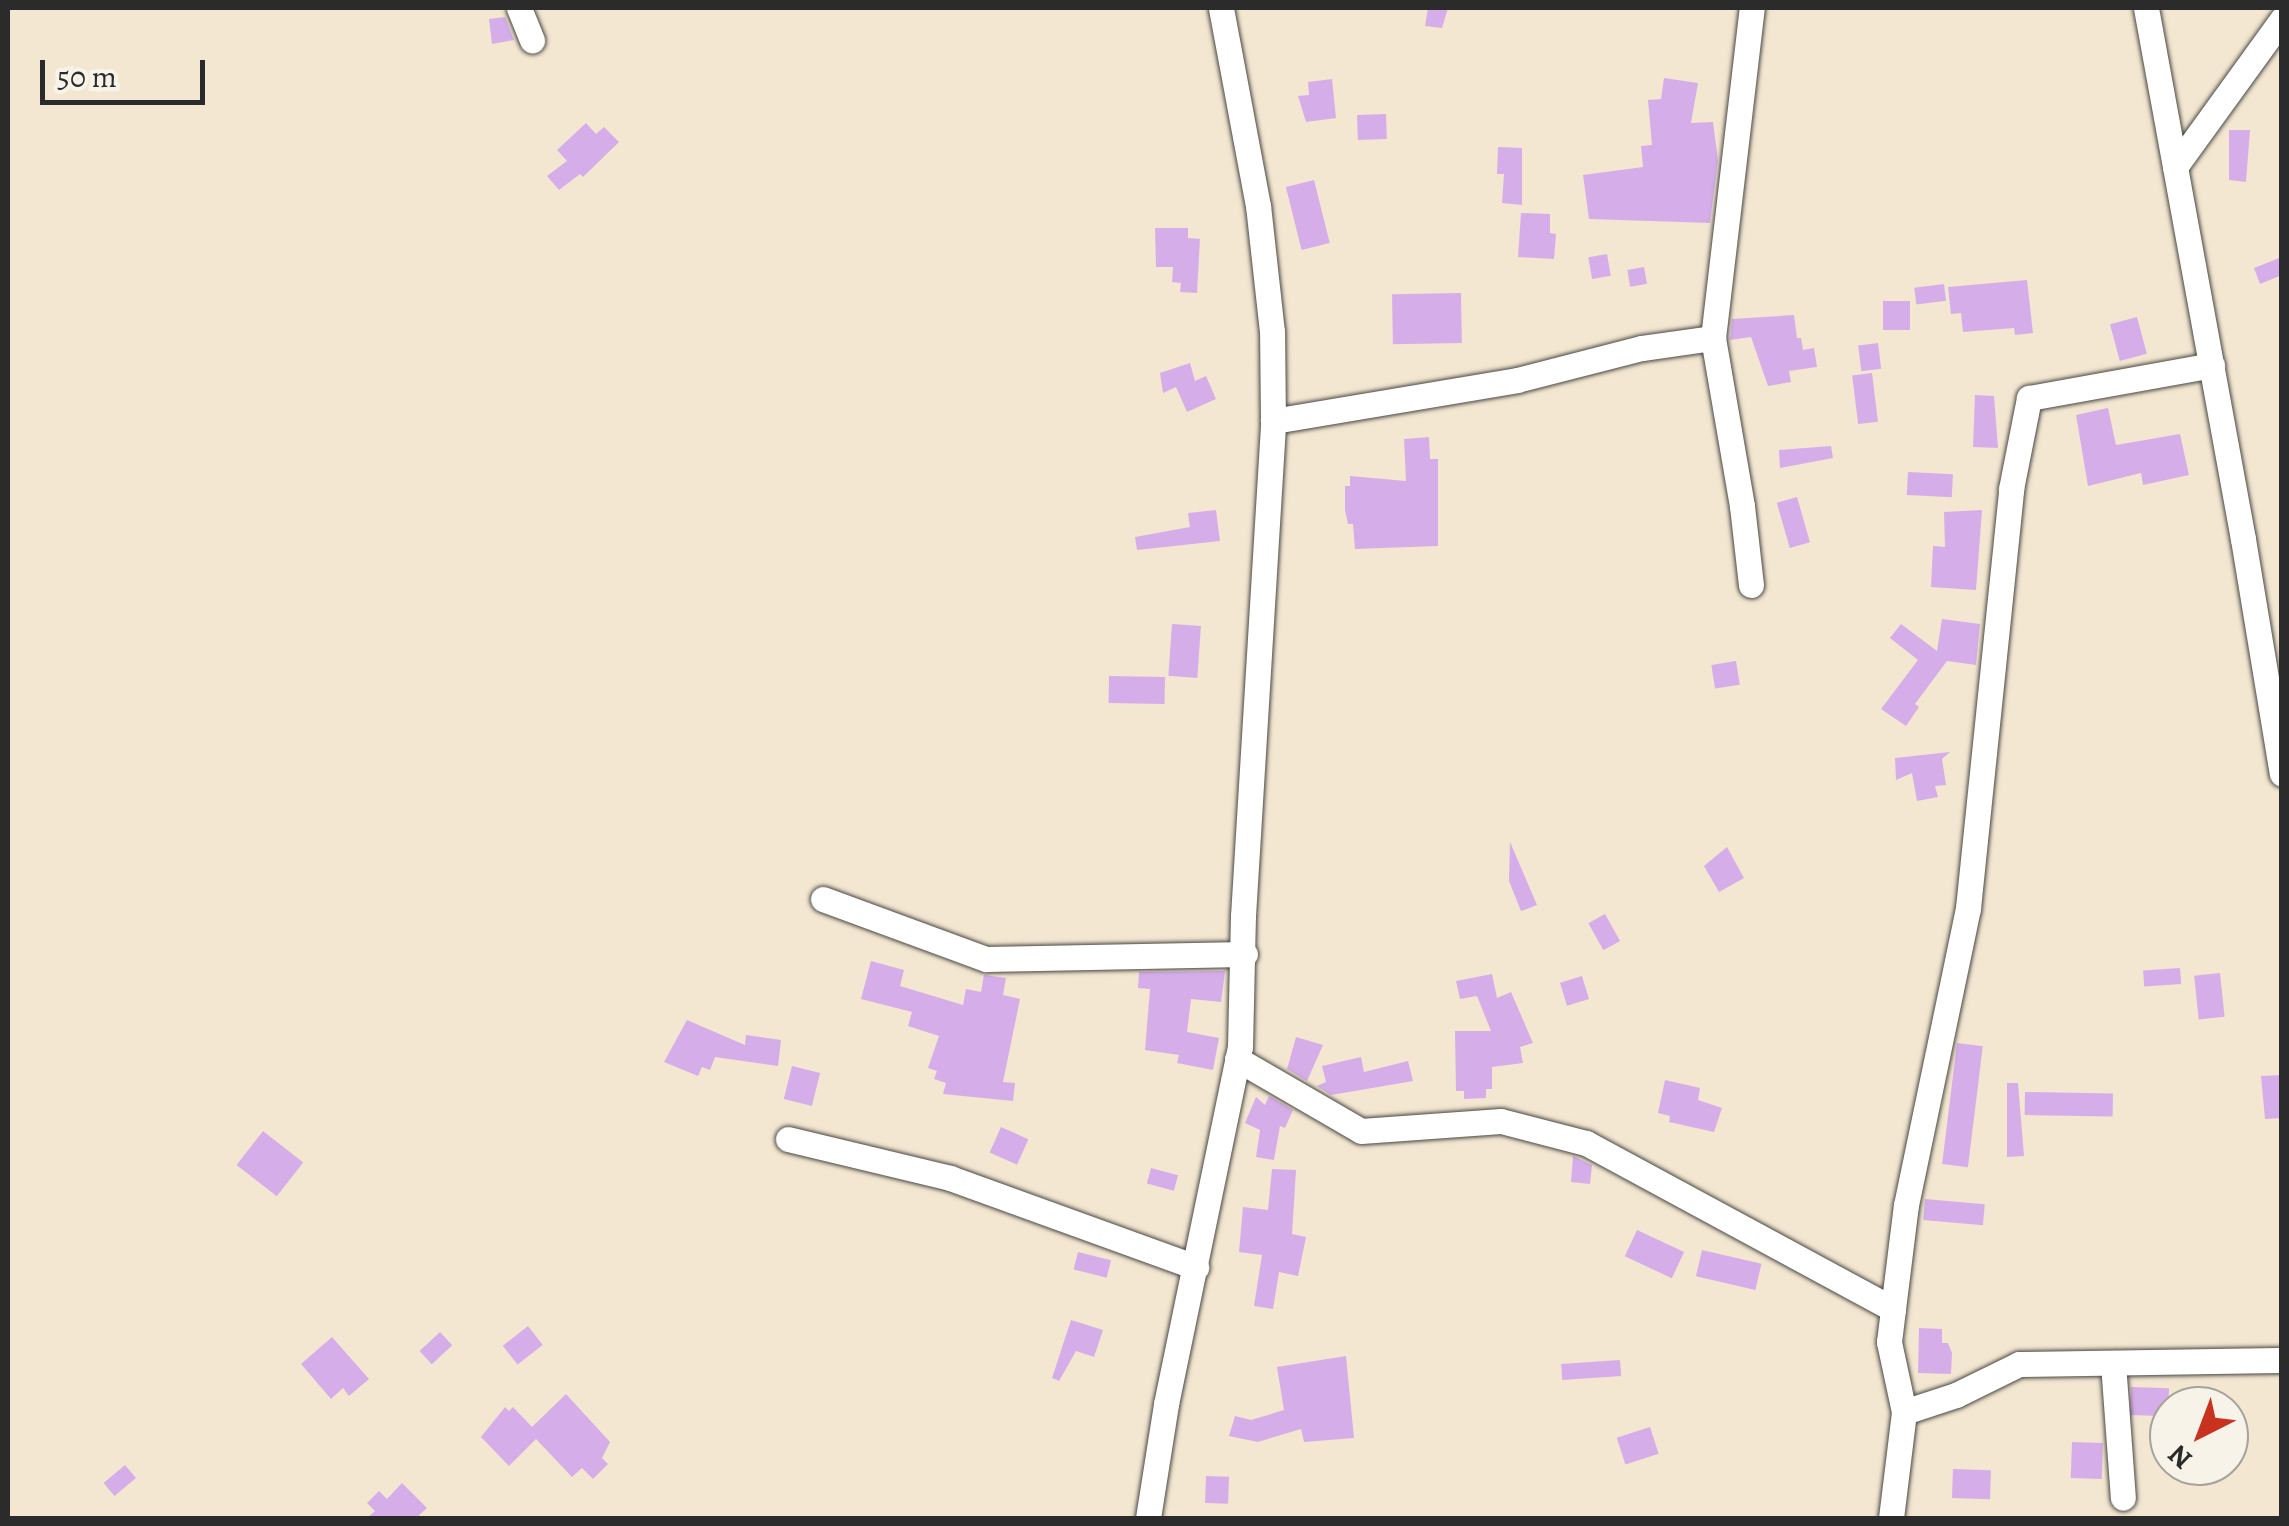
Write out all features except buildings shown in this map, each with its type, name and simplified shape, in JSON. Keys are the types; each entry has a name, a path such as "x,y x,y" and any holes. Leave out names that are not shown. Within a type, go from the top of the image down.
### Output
{"street":[{"path":"519,8 532,42"},
{"path":"1148,1518 1166,1404 1237,1059 1273,420 1272,332 1258,206 1221,8"},
{"path":"1750,585 1742,506 1713,338 1752,8"},
{"path":"2146,8 2282,774"},
{"path":"2175,166 2282,19"},
{"path":"1273,420 1518,380 1642,348 1713,338"},
{"path":"1891,1518 1904,1412 1889,1342 1906,1205 1968,908 2011,489 2029,398 2212,365"},
{"path":"824,899 986,959 1245,954"},
{"path":"1237,1059 1362,1131 1502,1121 1586,1143 1893,1310"},
{"path":"788,1139 950,1178 1196,1267"},
{"path":"1904,1412 1956,1395 2020,1364 2282,1360"},
{"path":"2113,1362 2123,1498"}]}
